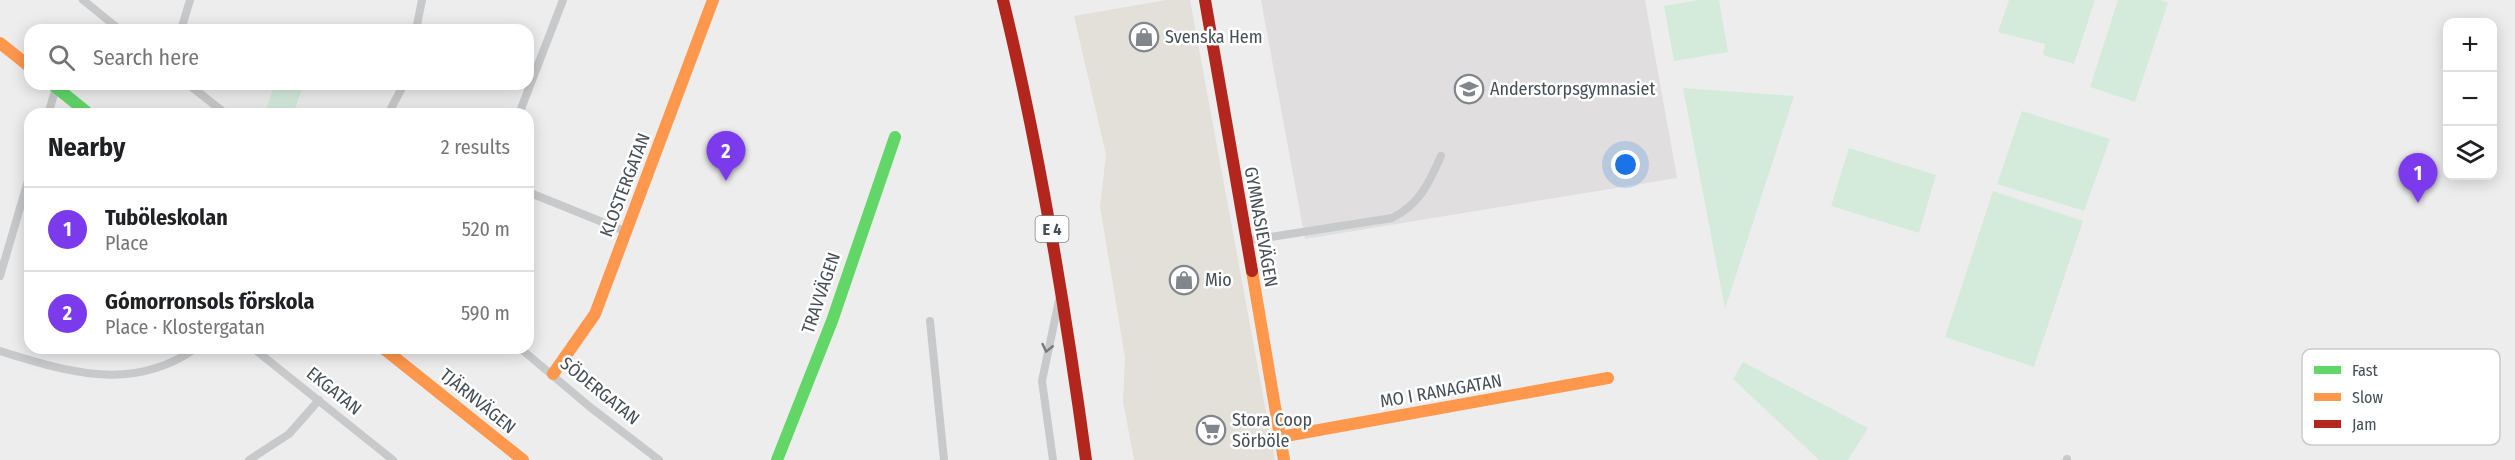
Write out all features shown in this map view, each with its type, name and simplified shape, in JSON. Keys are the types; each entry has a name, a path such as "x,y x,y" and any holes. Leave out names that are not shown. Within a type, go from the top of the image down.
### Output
{"main road":[{"name":"KLOSTERGATAN","path":"553,374 595,314 713,0"},
{"name":"E 4","path":"1002,0 1028,101 1044,182 1086,460"},
{"name":"GYMNASIEVÄGEN","path":"1205,0 1284,460"},
{"path":"0,43 24,62"},
{"path":"59,90 82,108"},
{"name":"TRAVVÄGEN","path":"777,460 832,321 895,137"},
{"name":"TJÄRNVÄGEN","path":"390,354 523,460"},
{"name":"MO I RANAGATAN","path":"1280,437 1424,413 1608,378"}],"street":[{"path":"83,0 113,24"},
{"path":"183,24 190,0"},
{"path":"417,24 422,0"},
{"path":"534,75 563,0"},
{"path":"49,108 53,90"},
{"path":"196,90 218,108"},
{"path":"391,108 401,90"},
{"path":"521,108 528,90"},
{"path":"1245,241 1392,218 1407,210 1419,199 1442,156"},
{"path":"0,276 24,194"},
{"path":"534,194 627,232"},
{"path":"1053,460 1042,381 1061,291"},
{"path":"930,321 944,460"},
{"path":"0,351 72,373 108,376 159,367 184,354"},
{"name":"EKGATAN","path":"261,354 393,460"},
{"name":"SÖDERGATAN","path":"528,354 590,407 659,460"},
{"path":"249,460 289,434 319,400"}],"shaded area":[{"path":"1166,0 1190,0 1275,460 1134,460 1123,401 1125,358 1100,206 1106,155 1074,16"},
{"name":"Anderstorpsgymnasiet","path":"1261,0 1645,0 1677,178 1305,239"}],"green space":[{"path":"1698,0 1719,0 1728,52 1674,61 1664,6"},
{"path":"2009,0 2095,0 2074,64 2043,55 2045,44 1998,32"},
{"path":"2118,0 2160,0 2168,3 2135,102 2090,87"},
{"path":"1683,88 1794,96 1725,309"},
{"path":"273,90 302,90 295,108 266,108"},
{"path":"2022,111 2110,139 2084,211 1997,184"},
{"path":"1849,148 1936,175 1919,233 1831,206"},
{"path":"1993,191 2083,221 2034,367 1945,337"},
{"path":"1743,362 1868,428 1848,460 1819,460 1733,379"}],"traffic: fast":[{"path":"59,90 82,108"},
{"path":"777,460 832,321 895,137"}],"traffic: slow":[{"path":"553,374 595,314 713,0"},
{"path":"0,43 24,62"},
{"path":"1252,271 1284,460"},
{"path":"390,354 523,460"},
{"path":"1280,437 1608,378"}],"traffic: jam":[{"path":"1003,0 1029,114 1050,229 1086,460"},
{"path":"1205,0 1252,271"}],"place":[{"name":"Svenska Hem","path":"1144,37"},
{"name":"Anderstorpsgymnasiet","path":"1469,89"},
{"name":"Gómorronsols förskola","path":"726,181"},
{"name":"Tuböleskolan","path":"2418,203"},
{"name":"Mio","path":"1184,280"},
{"name":"Stora Coop Sörböle","path":"1211,430"}]}
